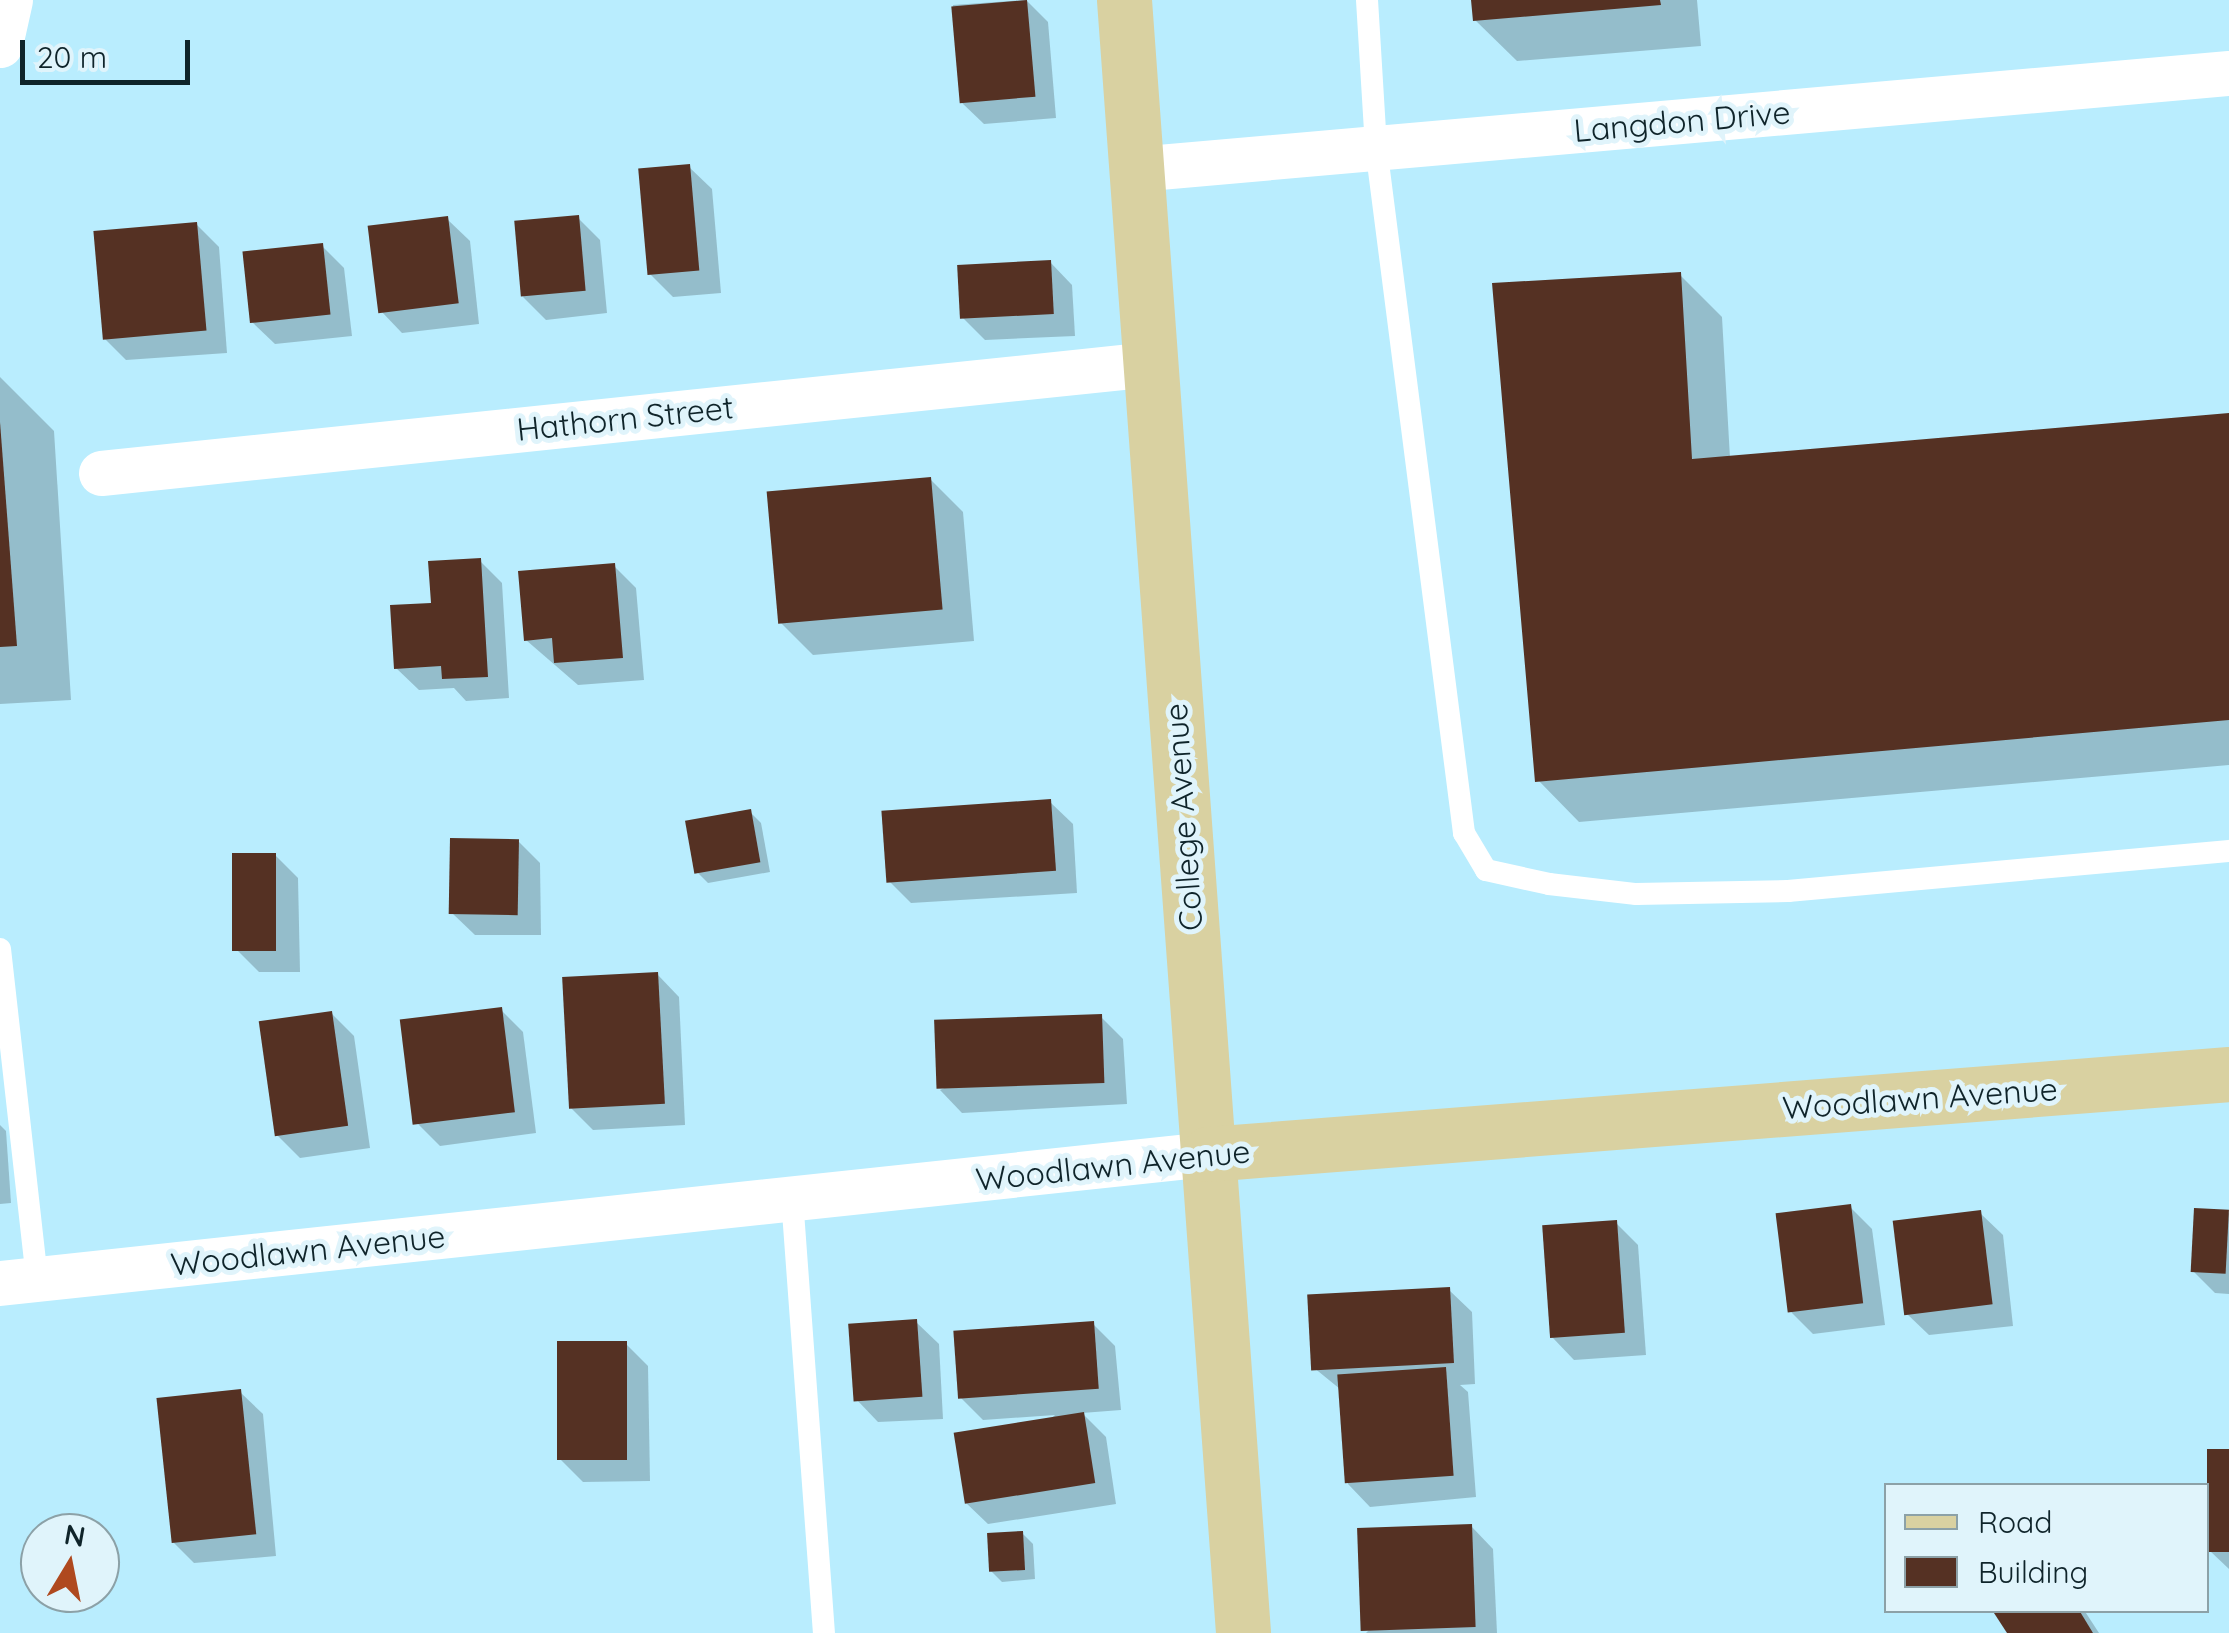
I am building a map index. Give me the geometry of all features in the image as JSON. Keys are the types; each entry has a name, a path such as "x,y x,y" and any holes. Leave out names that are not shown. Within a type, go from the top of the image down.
{"main road":[{"name":"College Avenue","path":"1124,0 1243,1633"},
{"name":"Woodlawn Avenue","path":"1208,1154 2229,1074"}],"street":[{"path":"0,46 10,0"},
{"name":"Langdon Drive","path":"1136,169 2229,74"},
{"name":"Hathorn Street","path":"102,473 1150,364"},
{"name":"Woodlawn Avenue","path":"18,1281 1208,1154"}],"lane":[{"path":"1367,0 1376,147 1464,833 1486,870 1549,884 1636,894 1788,891 2229,851"},
{"path":"0,949 18,1281"},
{"path":"792,1198 824,1633"}],"building":[{"path":"1027,0 1035,97 960,103 951,7"},
{"path":"1471,0 1660,0 1661,5 1473,21"},
{"path":"690,164 699,271 648,275 638,169"},
{"path":"579,215 586,291 521,296 514,221"},
{"path":"448,216 459,303 378,313 368,226"},
{"path":"197,222 206,331 103,340 93,231"},
{"path":"323,243 331,315 250,323 242,251"},
{"path":"1051,260 1054,314 960,319 957,265"},
{"path":"1681,272 1692,459 2229,413 2229,720 1535,782 1492,283"},
{"path":"0,422 17,646 0,647"},
{"path":"931,477 943,609 778,624 767,491"},
{"path":"481,558 488,677 442,679 441,666 394,669 390,605 431,603 428,561"},
{"path":"615,563 623,658 554,663 552,638 524,641 518,571"},
{"path":"1051,799 1056,871 886,883 881,811"},
{"path":"751,809 760,862 694,874 685,821"},
{"path":"450,838 519,839 518,915 449,914"},
{"path":"232,853 276,853 276,951 232,951"},
{"path":"658,972 665,1104 569,1109 562,977"},
{"path":"502,1007 515,1112 413,1125 400,1020"},
{"path":"332,1011 348,1126 275,1136 259,1021"},
{"path":"1102,1014 1104,1083 937,1089 934,1020"},
{"path":"1851,1204 1863,1303 1788,1313 1776,1213"},
{"path":"2194,1208 2229,1210 2226,1274 2191,1272"},
{"path":"1981,1210 1993,1304 1904,1315 1893,1221"},
{"path":"1617,1220 1625,1333 1550,1338 1542,1225"},
{"path":"1450,1287 1454,1363 1311,1370 1307,1294"},
{"path":"917,1319 922,1397 854,1402 848,1324"},
{"path":"1094,1321 1099,1389 958,1399 953,1331"},
{"path":"557,1341 627,1341 627,1460 557,1460"},
{"path":"1446,1367 1454,1476 1345,1483 1337,1375"},
{"path":"241,1389 256,1534 172,1543 156,1398"},
{"path":"1084,1412 1095,1483 965,1504 954,1433"},
{"path":"2207,1449 2229,1449 2229,1552 2209,1552"},
{"path":"1472,1524 1476,1627 1361,1631 1357,1528"},
{"path":"1023,1531 1025,1570 989,1572 987,1533"},
{"path":"1994,1613 2081,1613 2093,1633 2007,1633"}]}
